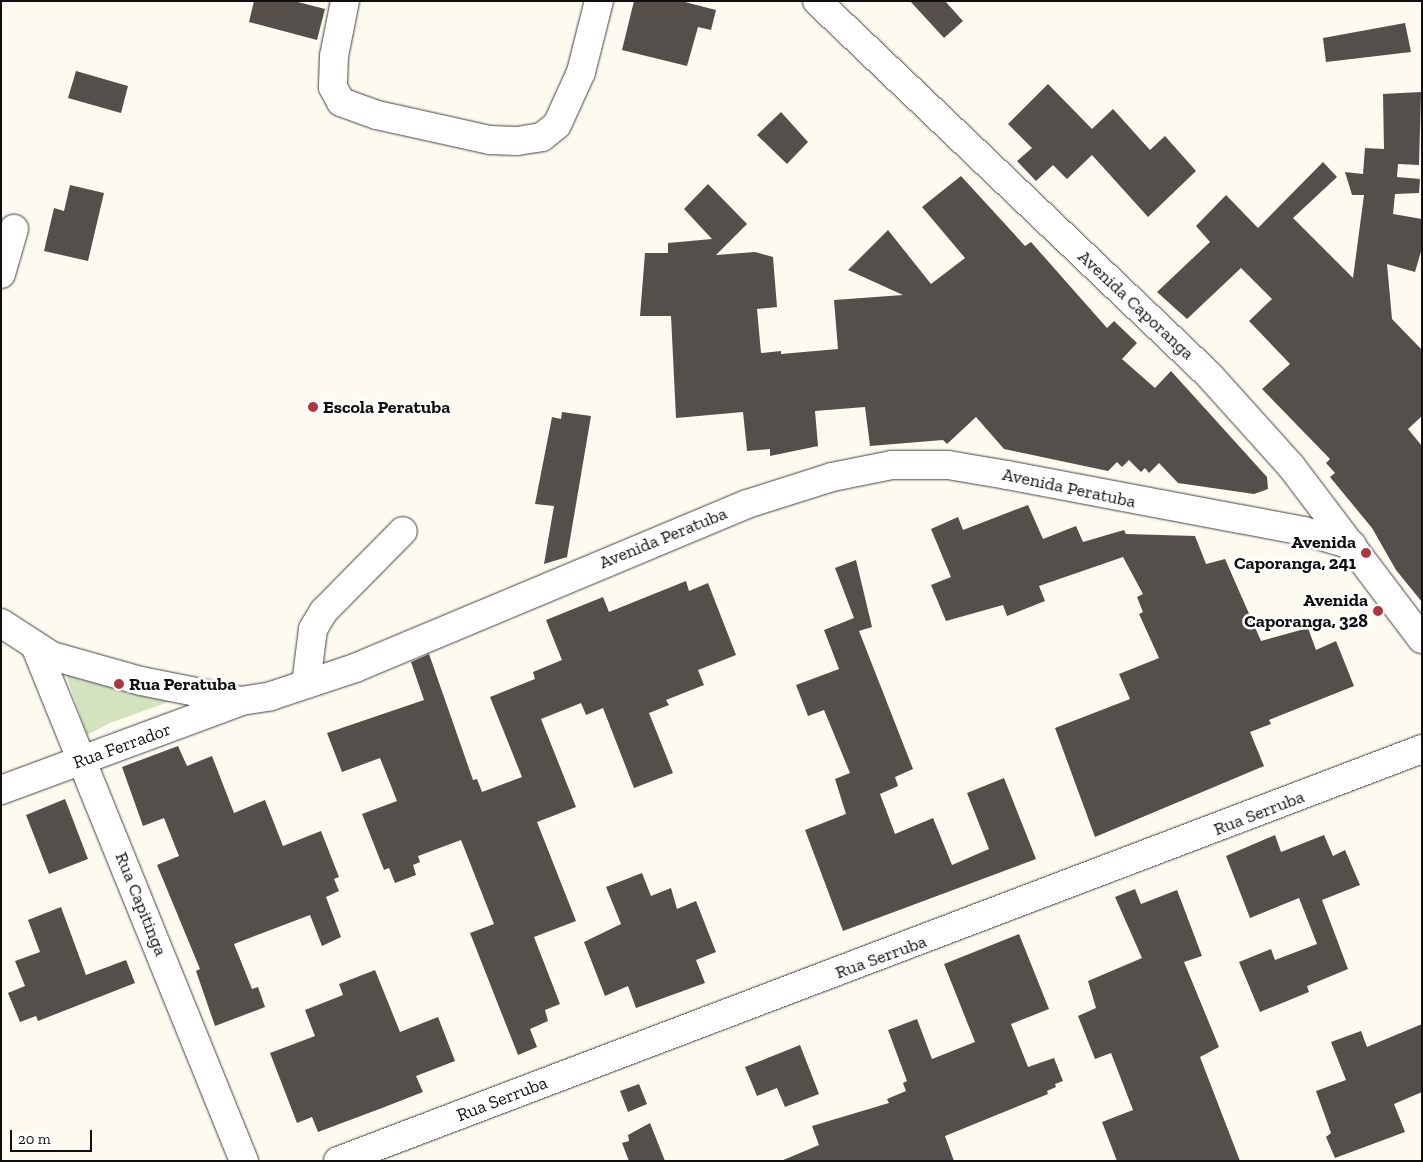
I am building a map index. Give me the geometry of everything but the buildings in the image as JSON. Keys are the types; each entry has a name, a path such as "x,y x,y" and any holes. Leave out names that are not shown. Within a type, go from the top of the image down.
{"street":[{"path":"345,1 334,56 333,87 341,102 378,115 490,140 517,141 542,137 557,125 581,72 599,1"},
{"name":"Avenida Caporanga","path":"818,1 1209,375 1291,466 1422,639"},
{"path":"1,274 14,229"},
{"name":"Avenida Peratuba","path":"1,622 36,648 141,682 241,701 306,684 354,668 747,504 832,477 892,465 948,465 1007,475 1304,532 1352,545"},
{"path":"306,684 313,629 324,611 403,531"},
{"name":"Rua Capitinga","path":"36,648 84,759 244,1161"},
{"name":"Rua Ferrador","path":"1,790 241,701"},
{"name":"Rua Serruba","path":"338,1161 1422,749"}],"green space":[{"path":"66,675 185,696 110,723 87,735"}],"place":[{"name":"Escola Peratuba","path":"313,407"},
{"name":"Avenida Caporanga, 241","path":"1366,553"},
{"name":"Avenida Caporanga, 328","path":"1378,611"},
{"name":"Rua Peratuba","path":"119,684"}]}
